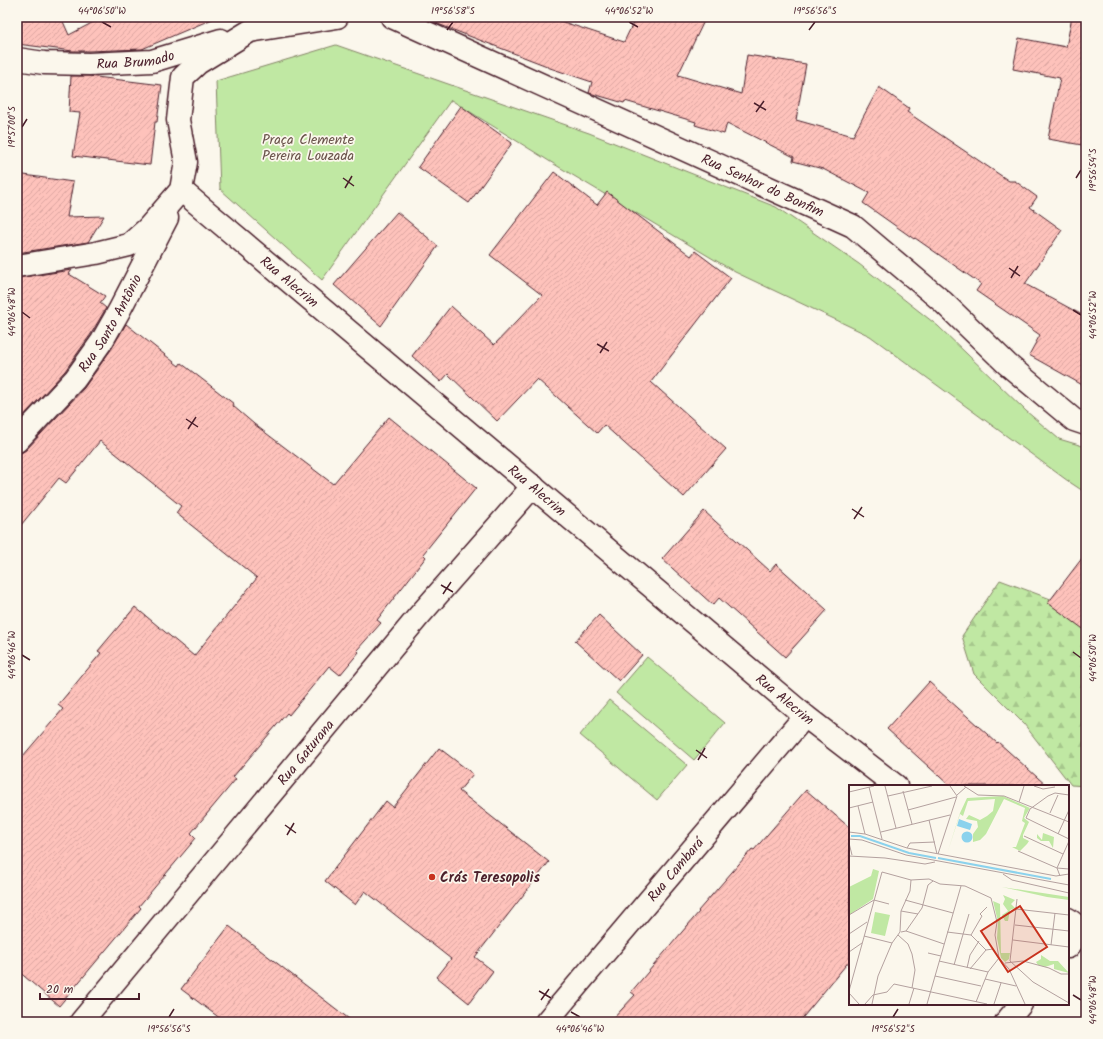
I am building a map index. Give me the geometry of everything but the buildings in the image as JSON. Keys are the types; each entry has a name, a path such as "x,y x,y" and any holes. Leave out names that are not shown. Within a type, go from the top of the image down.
{"street":[{"path":"17,266 96,253 129,245 148,228 182,190 186,162 178,120 183,77 198,63 250,31 338,17"},
{"name":"Rua Senhor do Bonfim","path":"392,17 853,226 943,302 1007,364 1074,420 1086,424"},
{"name":"Rua Brumado","path":"17,59 44,63 89,64 152,61 250,31"},
{"name":"Rua Santo Antônio","path":"17,440 75,380 102,341 182,190"},
{"name":"Rua Alecrim","path":"182,190 805,716 895,785"},
{"name":"Rua Gaturana","path":"81,1022 418,617 533,486"},
{"name":"Rua Cambará","path":"546,1022 805,716"},
{"path":"1069,945 1079,928"},
{"path":"1006,1022 1020,1005"}],"green space":[{"name":"Praça Clemente Pereira Louzada","path":"336,45 589,133 776,207 859,264 938,326 1026,411 1059,439 1086,447 1086,493 870,336 735,272 549,161 451,100 322,280 220,189 216,81"},
{"path":"1000,580 1056,601 1086,598 1086,786 1071,785 1024,724 974,674 962,636"},
{"path":"647,657 725,723 694,760 616,693"},
{"path":"609,700 687,765 657,800 580,735"}],"place":[{"name":"Crás Teresopolis","path":"432,877"}]}
